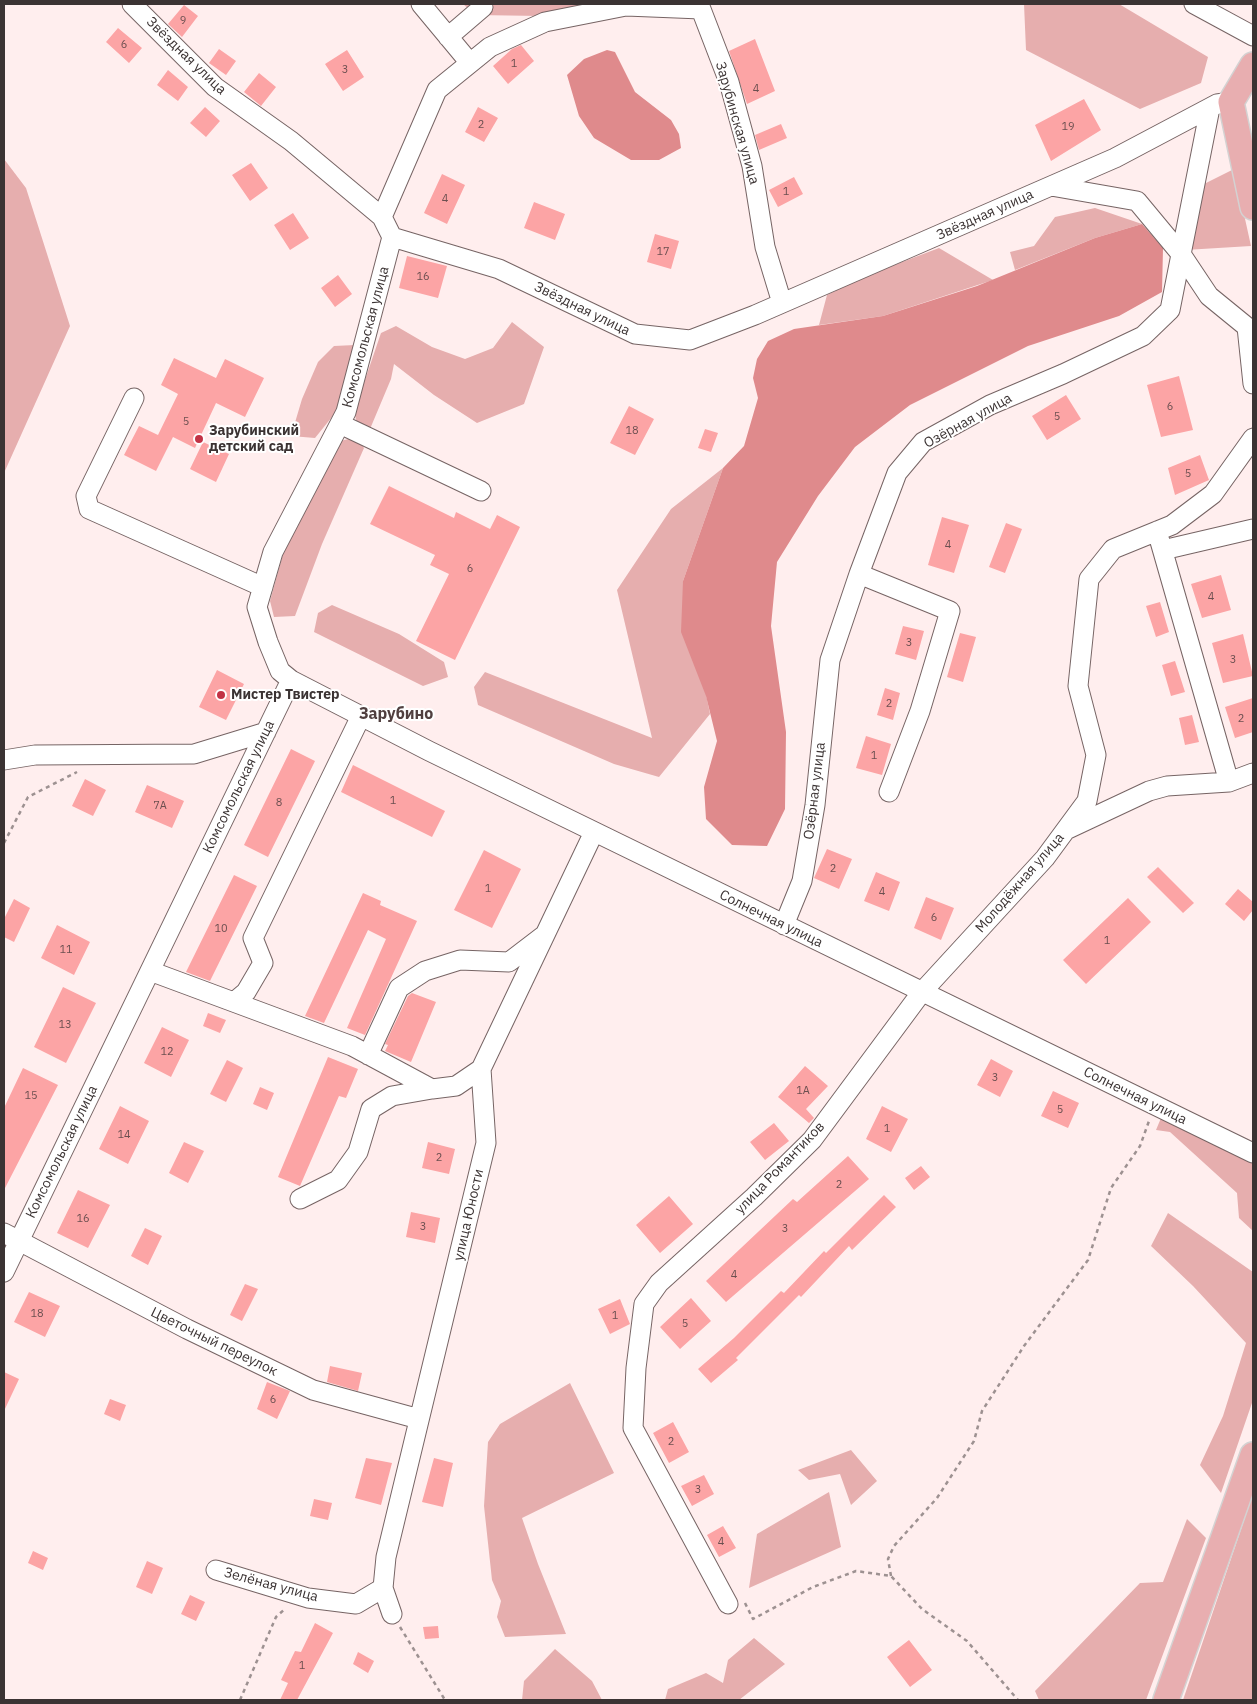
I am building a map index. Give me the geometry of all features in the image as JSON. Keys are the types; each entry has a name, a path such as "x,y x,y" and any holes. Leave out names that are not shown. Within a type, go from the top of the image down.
{"main road":[{"path":"1253,66 1220,105 1253,207"},
{"path":"1166,1700 1253,1455"}],"street":[{"name":"Звёздная улица","path":"132,4 215,87 291,141 382,217 392,237 499,269 635,334 690,340 782,303 1116,158 1220,105"},
{"path":"421,4 470,63"},
{"path":"448,36 483,7 480,4"},
{"path":"1194,4 1253,36"},
{"path":"382,217 438,90 490,47 545,22 626,6 700,6"},
{"name":"Зарубинская улица","path":"700,6 729,82 737,110 752,166 765,247 782,303"},
{"name":"Озёрная улица","path":"784,925 802,881 812,824 830,660 858,574 897,473 923,442 990,405 1143,336 1170,310 1181,254 1220,105"},
{"path":"1051,186 1137,201 1181,254 1209,296 1247,327 1253,384"},
{"name":"Комсомольская улица","path":"4,1272 11,1237 150,971 291,680 280,671 257,607 273,552 346,412 392,237"},
{"path":"134,398 86,496 89,509 263,587"},
{"path":"340,424 481,491"},
{"name":"Молодёжная улица","path":"921,993 1045,858 1087,801 1096,755 1078,686 1089,578 1113,549 1172,525 1213,494 1253,438"},
{"path":"1163,550 1253,528"},
{"path":"1157,531 1229,782"},
{"path":"858,574 950,611 920,711 889,792"},
{"name":"Солнечная улица","path":"291,680 921,993 1253,1153"},
{"path":"234,1002 246,992 263,963 253,938 361,716"},
{"path":"4,760 35,754 194,754 266,732"},
{"path":"1066,830 1149,791 1167,786 1229,782 1253,773"},
{"name":"улица Юности","path":"392,1614 383,1588 386,1557 486,1143 482,1069 594,832"},
{"path":"368,1055 399,988 425,971 460,960 510,962 546,934"},
{"path":"150,971 352,1046 432,1089"},
{"name":"улица Романтиков","path":"735,1600 632,1428 636,1368 644,1304 659,1282 754,1197 812,1140 921,993"},
{"path":"300,1199 338,1180 358,1152 371,1109 392,1096 456,1086 482,1069"},
{"name":"Цветочный переулок","path":"11,1237 187,1329 314,1390 419,1419"},
{"name":"Зелёная улица","path":"216,1570 300,1596 356,1604 383,1588"}],"path":[{"path":"4,843 28,797 85,769"},
{"path":"1018,1700 967,1641 922,1609 891,1576 888,1559 894,1546 937,1498 974,1441 982,1411 1024,1346 1088,1260 1111,1188 1140,1146 1154,1105"},
{"path":"735,1600 753,1619 813,1588 856,1571 891,1576"},
{"path":"240,1700 276,1617 300,1596"},
{"path":"392,1614 445,1700"}],"shaded area":[{"path":"463,4 596,4 541,16 476,15"},
{"path":"1024,4 1119,4 1208,57 1201,83 1140,109 1026,50"},
{"path":"607,50 615,52 635,92 671,120 679,134 681,148 659,160 631,160 594,138 579,116 567,75 584,59"},
{"path":"4,159 26,188 70,326 4,473"},
{"path":"1234,169 1251,246 1185,250 1182,195"},
{"path":"1095,208 1142,224 1095,238 1015,270 1010,252 1034,246 1055,217"},
{"path":"1142,224 1163,248 1162,292 1119,316 1028,346 910,405 855,447 818,496 777,562 771,626 786,732 785,809 767,846 732,845 706,819 704,787 717,741 706,696 681,632 683,581 723,468 744,446 758,398 753,378 757,359 768,341 794,329 883,316 977,286 1095,238"},
{"path":"939,248 993,280 883,316 819,325 827,295 868,275"},
{"path":"512,322 544,347 524,404 477,423 434,395 394,364 391,379 370,429 358,427 354,412 381,333 396,326 432,347 465,359 493,348"},
{"path":"355,345 336,412 315,438 291,436 302,399 318,362 334,346"},
{"path":"357,437 364,448 322,544 295,616 274,617 270,601 286,543 340,441"},
{"path":"723,468 683,581 710,714 659,777 614,764 478,705 474,687 485,672 652,738 617,590 671,509"},
{"path":"332,605 399,634 444,662 448,677 423,686 314,632 318,613"},
{"path":"1161,1118 1253,1161 1253,1231 1239,1218 1237,1193 1170,1132 1156,1130"},
{"path":"1168,1213 1253,1272 1253,1400 1221,1493 1200,1465 1223,1416 1246,1343 1193,1286 1151,1246"},
{"path":"570,1383 614,1473 522,1518 566,1634 505,1637 497,1617 501,1601 492,1580 484,1506 488,1442 500,1424"},
{"path":"851,1450 877,1481 851,1505 840,1474 809,1480 798,1470"},
{"path":"829,1492 841,1547 749,1588 757,1534"},
{"path":"1253,1494 1253,1700 1183,1700"},
{"path":"1187,1519 1206,1538 1146,1700 1039,1700 1035,1691 1140,1583 1163,1582"},
{"path":"754,1638 785,1664 739,1700 665,1700 668,1689 706,1673 723,1683 728,1660"},
{"path":"555,1649 592,1681 602,1700 522,1700 524,1681"}],"building":[{"path":"184,5 198,16 182,37 168,24"},
{"path":"118,28 142,48 129,63 106,42"},
{"path":"755,39 775,91 747,104 729,51"},
{"path":"521,45 534,61 508,84 493,66 512,49"},
{"path":"219,49 236,61 226,75 209,63"},
{"path":"347,50 364,77 343,91 325,64"},
{"path":"168,70 188,87 178,101 157,85"},
{"path":"259,73 276,87 261,106 244,92"},
{"path":"1084,99 1101,130 1051,161 1035,125"},
{"path":"205,107 220,121 206,137 190,123"},
{"path":"478,107 498,118 484,142 465,132"},
{"path":"781,124 787,138 759,150 755,135"},
{"path":"251,163 268,188 250,201 232,175"},
{"path":"442,174 465,185 447,224 424,213"},
{"path":"794,177 803,194 778,207 769,190"},
{"path":"534,202 565,214 555,240 524,228"},
{"path":"293,213 309,238 290,250 274,225"},
{"path":"655,234 679,241 671,269 647,262"},
{"path":"407,256 447,266 438,298 399,288"},
{"path":"338,275 352,294 335,307 321,288"},
{"path":"174,358 216,378 225,359 264,378 245,417 216,403 195,448 173,437 156,471 124,455 139,426 158,435 178,394 161,385"},
{"path":"1179,376 1193,430 1161,437 1147,385"},
{"path":"1066,395 1081,419 1047,440 1032,416"},
{"path":"629,406 654,419 635,455 610,443"},
{"path":"705,429 718,433 711,452 698,448"},
{"path":"203,442 229,454 216,482 190,469"},
{"path":"1200,455 1209,480 1175,495 1168,468"},
{"path":"389,486 454,518 456,512 490,529 497,515 520,527 455,660 416,641 449,574 430,565 435,555 370,524"},
{"path":"942,517 969,525 954,573 928,565"},
{"path":"1006,523 1022,529 1005,573 989,567"},
{"path":"1221,575 1231,610 1202,618 1191,584"},
{"path":"1160,602 1169,632 1156,637 1146,606"},
{"path":"903,626 924,631 916,660 895,654"},
{"path":"960,633 976,637 963,682 947,677"},
{"path":"1243,634 1253,676 1223,683 1212,643"},
{"path":"1175,661 1185,692 1171,696 1162,665"},
{"name":"Мистер Твистер","path":"217,670 244,684 226,720 199,707"},
{"path":"885,688 900,693 893,720 877,715"},
{"path":"1253,698 1253,732 1235,738 1225,707"},
{"path":"1192,715 1199,742 1185,745 1179,718"},
{"path":"866,736 891,744 882,775 856,768"},
{"path":"291,749 315,761 268,857 244,845"},
{"path":"353,765 445,811 432,837 341,792"},
{"path":"85,779 106,790 93,816 72,806"},
{"path":"147,785 184,801 172,828 135,812"},
{"path":"827,849 852,859 839,889 814,878"},
{"path":"484,850 521,869 492,928 454,910"},
{"path":"1158,867 1194,903 1183,913 1147,877"},
{"path":"876,872 900,882 889,911 864,901"},
{"path":"234,875 257,886 210,981 186,972"},
{"path":"1238,889 1253,902 1253,910 1244,921 1225,904"},
{"path":"363,893 381,901 380,905 417,921 365,1035 347,1028 386,939 368,930 324,1023 305,1016"},
{"path":"926,897 954,908 941,940 914,928"},
{"path":"1128,898 1151,922 1086,984 1063,960"},
{"path":"14,899 30,908 14,942 4,937 4,919"},
{"path":"57,925 90,942 74,975 41,958"},
{"path":"63,987 96,1003 66,1063 34,1047"},
{"path":"412,993 436,1002 411,1062 385,1051 388,1045 385,1044 408,996"},
{"path":"208,1013 226,1020 220,1033 203,1026"},
{"path":"162,1027 189,1040 171,1077 144,1063"},
{"path":"328,1057 358,1069 346,1098 339,1096 300,1186 278,1177"},
{"path":"991,1059 1013,1071 1000,1097 977,1085"},
{"path":"227,1060 243,1068 226,1102 210,1094"},
{"path":"805,1066 828,1086 806,1109 814,1118 809,1123 778,1097"},
{"path":"23,1068 58,1085 4,1190 4,1108"},
{"path":"260,1087 274,1093 267,1110 253,1104"},
{"path":"1053,1091 1079,1103 1068,1128 1041,1116"},
{"path":"120,1106 149,1121 128,1164 99,1149"},
{"path":"882,1106 908,1119 891,1152 866,1139"},
{"path":"774,1123 789,1141 765,1160 750,1142"},
{"path":"184,1142 204,1151 188,1183 169,1173"},
{"path":"428,1142 455,1149 449,1174 422,1168"},
{"path":"848,1156 869,1179 726,1302 706,1281 793,1199 797,1202"},
{"path":"921,1166 930,1177 914,1190 905,1178"},
{"path":"78,1190 110,1205 88,1248 57,1233"},
{"path":"884,1195 896,1207 852,1250 849,1246 801,1297 799,1295 736,1358 738,1360 711,1383 698,1369 734,1338 781,1291 784,1293 824,1251 826,1253"},
{"path":"669,1196 693,1224 660,1253 636,1225"},
{"path":"411,1212 440,1218 435,1243 406,1237"},
{"path":"145,1228 162,1236 148,1265 131,1256"},
{"path":"245,1284 258,1289 242,1321 230,1315"},
{"path":"29,1292 60,1306 45,1337 14,1322"},
{"path":"691,1298 711,1321 680,1349 660,1327"},
{"path":"620,1299 630,1324 610,1334 598,1309"},
{"path":"330,1366 362,1373 358,1391 327,1382"},
{"path":"4,1372 19,1379 4,1411"},
{"path":"267,1382 290,1391 277,1419 257,1409"},
{"path":"110,1399 126,1405 120,1421 104,1414"},
{"path":"673,1422 689,1452 669,1463 653,1433"},
{"path":"366,1458 392,1463 381,1505 355,1498"},
{"path":"434,1458 453,1463 443,1507 422,1502"},
{"path":"704,1475 714,1494 692,1506 681,1486"},
{"path":"314,1499 332,1503 328,1520 310,1516"},
{"path":"723,1526 736,1548 719,1557 707,1535"},
{"path":"33,1551 48,1558 43,1570 28,1563"},
{"path":"147,1561 163,1568 152,1594 136,1587"},
{"path":"190,1595 205,1602 196,1621 181,1614"},
{"path":"315,1623 333,1633 297,1700 280,1700 288,1683 281,1680 295,1651 301,1652"},
{"path":"438,1626 439,1638 425,1639 423,1627"},
{"path":"909,1640 932,1670 910,1687 887,1657"},
{"path":"358,1652 374,1661 368,1673 353,1664"}],"place":[{"name":"Зарубинский детский сад","path":"199,439"},
{"name":"Мистер Твистер","path":"221,695"}],"district":[{"name":"Зарубино","path":"396,714"}]}
